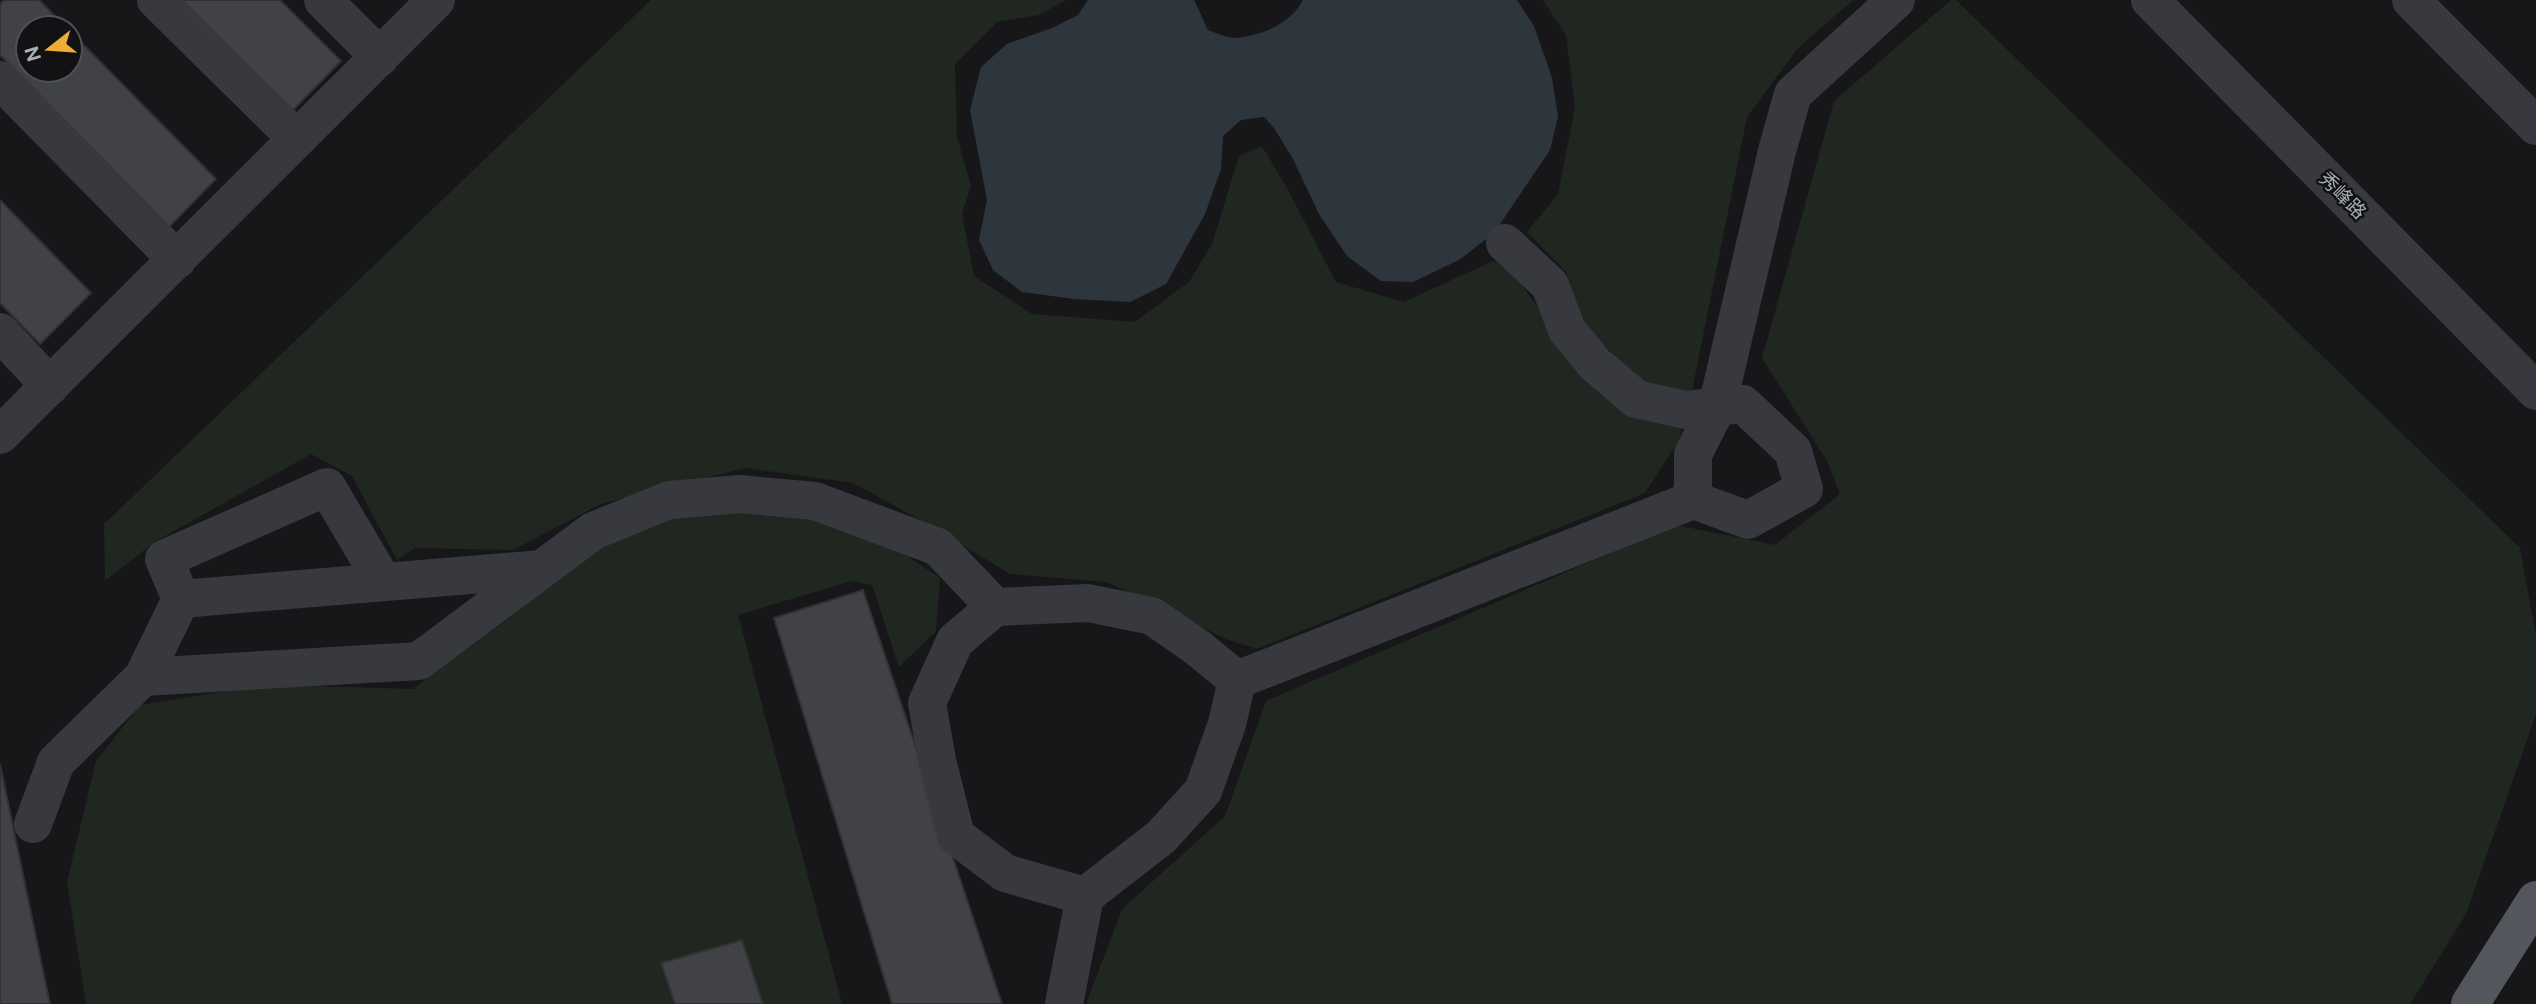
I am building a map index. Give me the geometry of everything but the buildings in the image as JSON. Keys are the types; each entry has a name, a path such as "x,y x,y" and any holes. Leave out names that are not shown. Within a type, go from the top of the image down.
{"main road":[{"path":"2470,1004 2536,900"}],"street":[{"path":"156,0 298,139"},
{"path":"323,0 380,57"},
{"path":"0,435 436,0"},
{"path":"1693,500 1693,454 1717,407 1793,94 1896,0"},
{"name":"秀峰路","path":"2150,0 2536,391"},
{"path":"2411,0 2536,126"},
{"path":"0,80 177,260"},
{"path":"1237,680 1693,500 1748,520 1804,489 1793,451 1743,404 1686,410 1636,399 1595,364 1567,330 1550,285 1505,243"},
{"path":"0,332 50,386"},
{"path":"33,824 56,762 143,677 181,599 164,559 327,487 383,582"},
{"path":"143,677 419,661 593,531 669,500 740,494 815,501 938,547 995,607"},
{"path":"181,599 542,569"},
{"path":"1085,896 1004,873 956,836 937,760 928,703 956,641 995,607 1088,603 1152,616 1198,648 1237,680"},
{"path":"1064,1004 1085,896 1161,837 1203,791 1227,724 1237,680"}],"shaded area":[{"path":"651,0 1066,0 1039,15 997,22 955,64 957,137 971,186 962,214 974,276 1032,314 1135,322 1189,282 1212,244 1239,156 1262,146 1336,282 1404,302 1493,261 1511,268 1564,347 1620,411 1681,427 1680,438 1645,493 1257,649 1226,639 1107,582 1010,574 853,483 746,468 601,504 513,550 415,548 397,560 352,476 311,454 153,543 105,581 104,524"},
{"path":"1088,0 1194,0 1208,30 1236,38 1275,27 1291,15 1303,0 1517,0 1534,26 1552,78 1558,117 1550,150 1494,233 1459,260 1413,282 1381,281 1347,256 1319,214 1293,159 1274,128 1264,117 1241,120 1223,136 1221,169 1205,214 1166,284 1130,302 1074,299 1022,292 993,270 979,240 987,200 970,110 981,67 1007,44 1052,28 1078,15"},
{"path":"1543,0 1853,0 1798,48 1747,117 1691,396 1644,392 1613,354 1573,313 1567,273 1527,232 1558,194 1575,107 1566,35"},
{"path":"1951,0 1956,0 2520,548 2536,636 2536,714 2466,914 2410,1004 1086,1004 1122,909 1225,816 1266,701 1676,525 1775,545 1840,494 1827,461 1762,358 1834,101"},
{"path":"674,509 795,510 892,546 940,578 936,631 899,667 872,585 852,581 738,615 842,1004 86,1004 67,882 96,761 140,705 265,685 413,689 598,548"}]}
